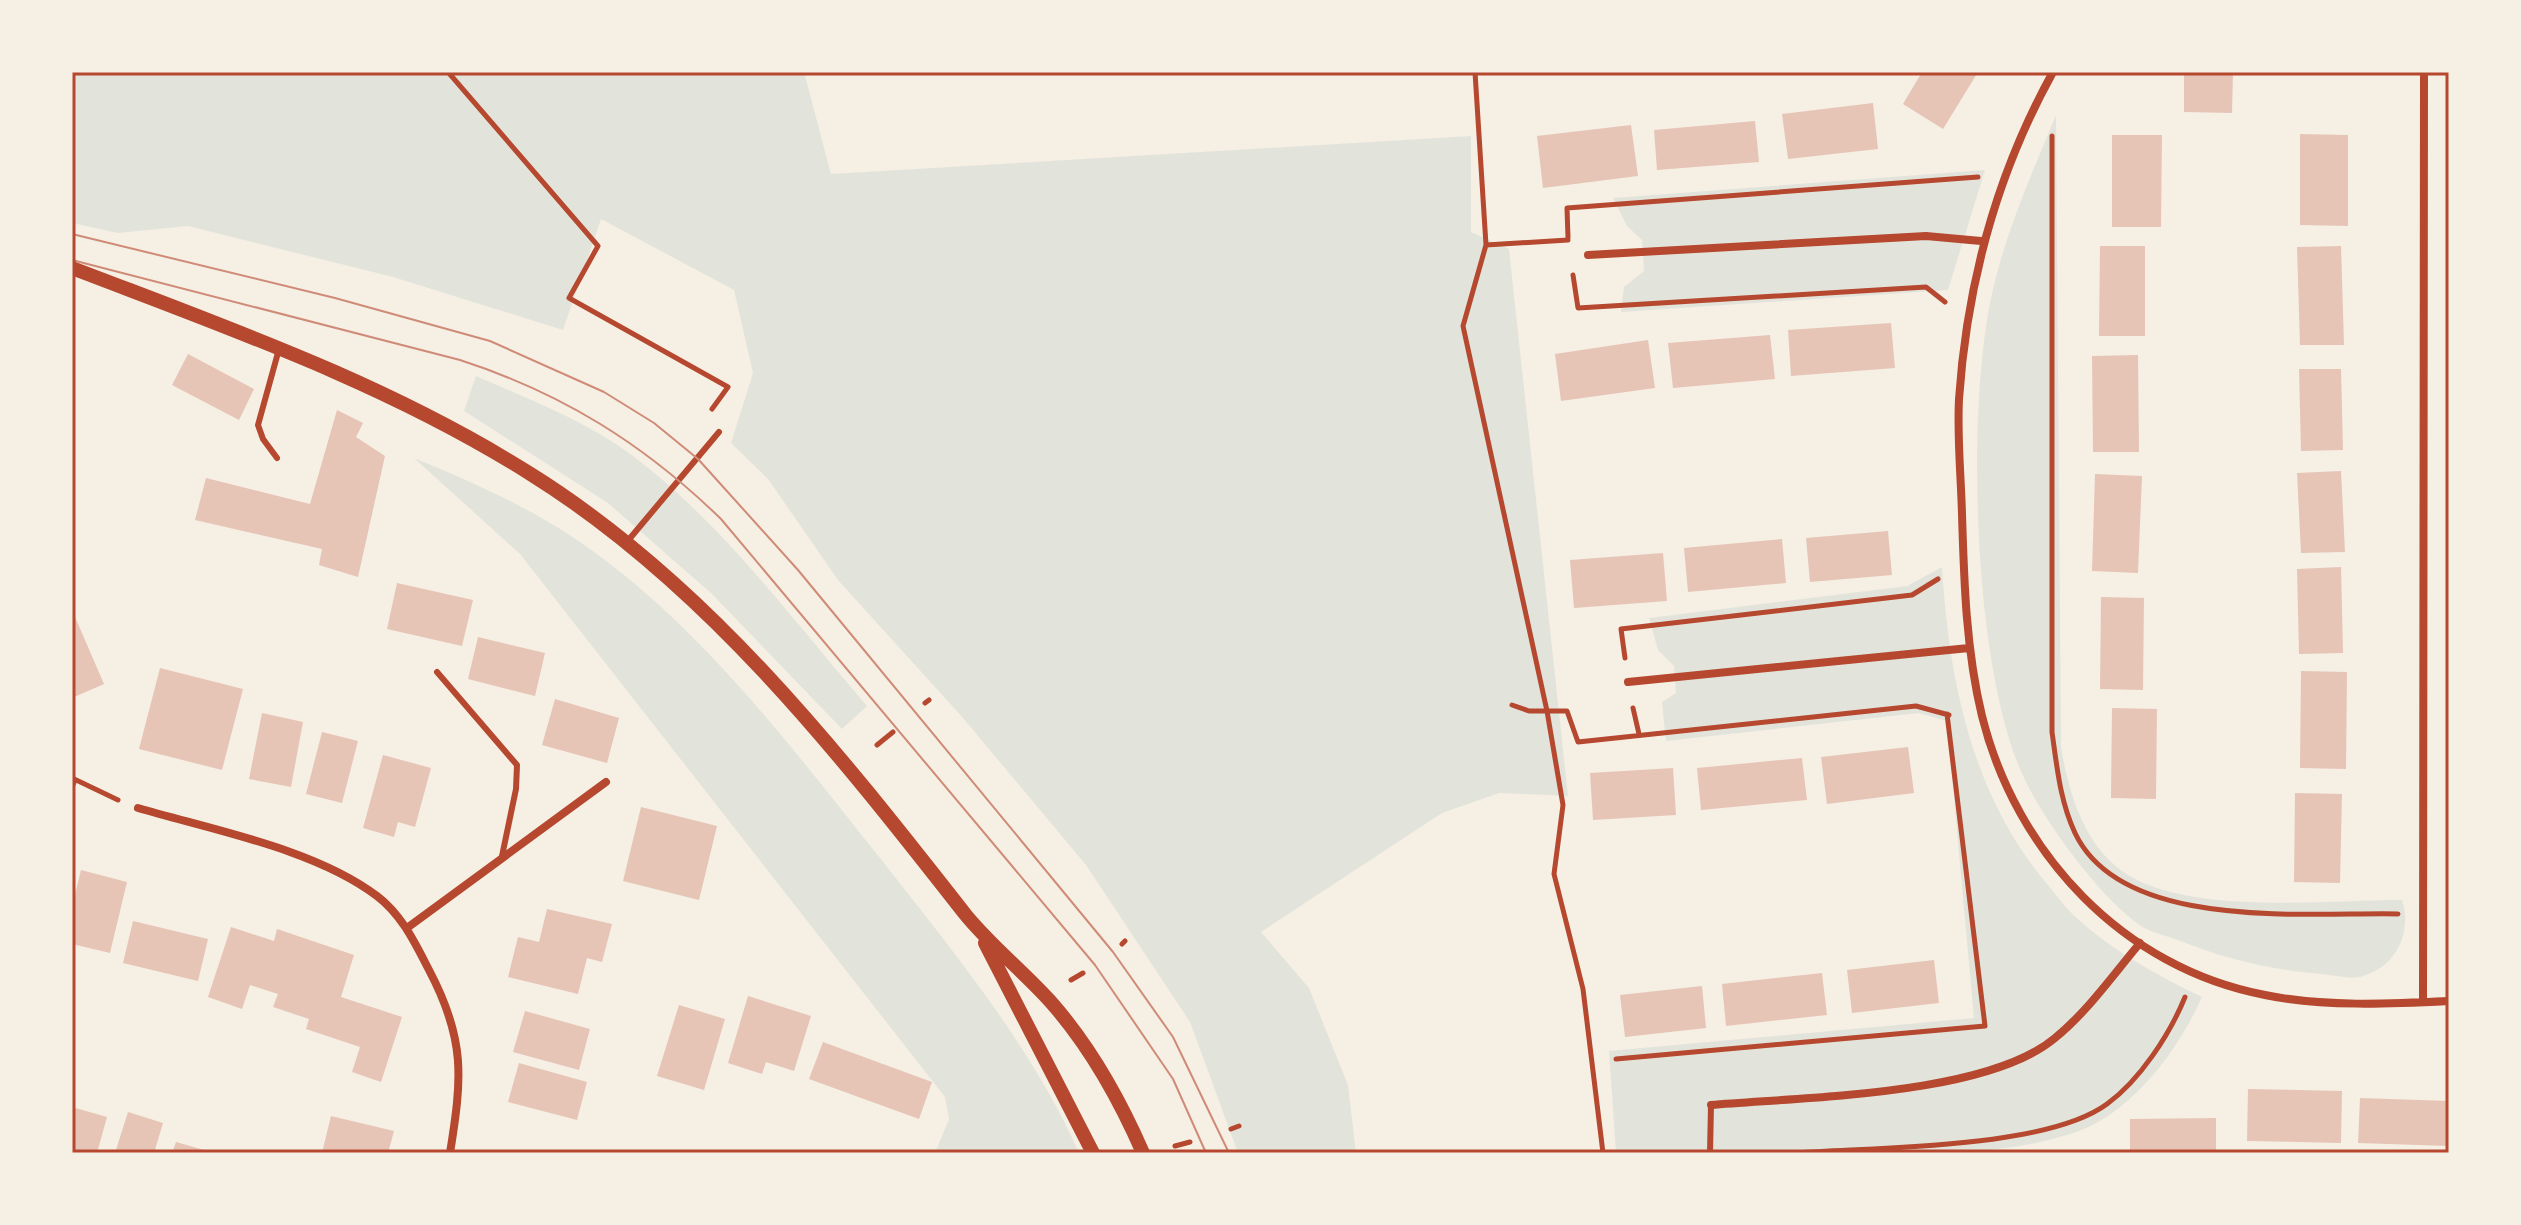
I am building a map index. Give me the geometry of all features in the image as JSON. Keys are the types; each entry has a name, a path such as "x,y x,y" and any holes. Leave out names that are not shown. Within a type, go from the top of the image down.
{"street":[{"path":"2423,1002 2424,72"},
{"path":"2052,73 1999,189 1981,241 1959,401 1969,648 2001,775 2028,831 2067,884 2140,943 2195,973 2265,995 2449,1001"},
{"path":"1588,255 1926,236 1981,241"},
{"path":"72,268 280,346 350,377 527,471 626,543 750,657 892,819 977,928 1049,1000 1083,1041 1124,1109 1143,1153"},
{"path":"1628,682 1969,648"},
{"path":"407,928 606,782"},
{"path":"138,808 337,871 379,897 407,928 444,999 459,1047 460,1091 451,1152 463,1153"},
{"path":"977,928 1093,1153"},
{"path":"1711,1105 1926,1085 2012,1064 2054,1039 2140,943"}],"lane":[{"path":"277,458 263,439 258,425 280,346"},
{"path":"626,543 719,432"},
{"path":"437,672 517,765 502,856"},
{"path":"1710,1153 1711,1105"}],"path":[{"path":"448,72 598,246 569,298 728,387 711,411"},
{"path":"1475,72 1486,245 1463,326 1547,711 1563,805 1554,874 1583,989 1603,1153"},
{"path":"2052,73 2052,732 2060,793 2076,836 2103,867 2136,891 2174,903 2215,911 2423,914"},
{"path":"1486,245 1568,240 1588,255"},
{"path":"1639,734 1621,629 1912,595 1963,558"},
{"path":"1512,705 1567,711 1578,742 1916,706 1947,714 1989,737"},
{"path":"1616,1059 1985,1026 1947,714"},
{"path":"877,745 893,732"},
{"path":"72,787 73,779 138,808"},
{"path":"1071,980 1083,973"},
{"path":"1797,1153 2008,1137 2056,1130 2107,1105 2141,1070 2181,1006 2195,973"},
{"path":"1231,1129 1239,1126"},
{"path":"1175,1146 1190,1142"}],"shaded area":[{"path":"72,72 804,72 831,174 1471,136 1471,232 1509,249 1568,796 1499,793 1442,813 1261,932 1309,988 1348,1085 1356,1153 1238,1153 1190,1022 1086,865 963,718 838,580 768,479 731,443 753,373 734,290 601,219 563,330 393,277 188,226 118,233 72,223"},
{"path":"2056,115 2061,748 2068,782 2080,816 2097,846 2122,871 2149,885 2181,895 2218,900 2296,903 2402,900 2405,924 2399,946 2385,964 2363,976 2283,970 2246,962 2141,926 2092,880 2060,838 2025,780 2007,732 1984,607 1977,464 1979,396 1985,335 2006,241"},
{"path":"1985,170 1948,290 1621,312 1624,287 1644,271 1642,240 1627,226 1613,198"},
{"path":"476,376 585,426 619,446 654,473 719,534 867,706 842,729 711,593 608,503 464,411"},
{"path":"414,458 494,493 571,536 659,605 699,644 774,727 962,963 1038,1074 1079,1153 935,1153 949,1119 945,1097 520,554"},
{"path":"1942,567 1945,610 1959,694 1969,735 2000,813 2021,850 2075,916 2123,953 2202,997 2192,1017 2167,1058 2134,1095 2097,1123 2048,1140 1992,1150 1934,1153 1616,1153 1609,1051 1974,1018 1947,721 1919,713 1666,741 1662,702 1676,693 1674,666 1658,650 1649,618 1907,586"}],"building":[{"path":"1922,72 1978,72 1943,129 1903,104"},
{"path":"2184,72 2233,72 2232,113 2184,112"},
{"path":"1873,103 1878,149 1788,159 1782,114"},
{"path":"1755,121 1759,162 1657,170 1654,130"},
{"path":"1631,125 1638,176 1543,188 1537,136"},
{"path":"2300,134 2348,135 2348,226 2300,225"},
{"path":"2112,135 2162,135 2161,227 2112,227"},
{"path":"2100,246 2145,246 2145,336 2099,336"},
{"path":"2341,246 2344,345 2300,345 2297,247"},
{"path":"1891,323 1895,368 1791,376 1788,330"},
{"path":"1770,335 1775,379 1673,388 1668,343"},
{"path":"1648,340 1655,388 1561,401 1555,354"},
{"path":"188,354 254,389 239,420 172,385"},
{"path":"2138,355 2139,452 2093,452 2092,356"},
{"path":"2299,369 2341,369 2343,450 2301,451"},
{"path":"337,410 363,423 356,437 385,456 358,577 319,565 322,549 195,520 206,478 310,504"},
{"path":"2341,471 2345,552 2301,553 2297,473"},
{"path":"2095,474 2142,476 2138,573 2092,571"},
{"path":"1888,531 1892,575 1810,582 1806,538"},
{"path":"1782,539 1786,583 1688,592 1684,548"},
{"path":"1663,553 1667,601 1574,608 1570,560"},
{"path":"2341,567 2343,653 2299,654 2297,569"},
{"path":"397,583 473,600 462,646 387,629"},
{"path":"2101,597 2144,598 2143,690 2100,689"},
{"path":"72,610 104,684 72,698"},
{"path":"478,637 545,653 535,696 468,679"},
{"path":"160,668 243,689 222,770 139,749"},
{"path":"2301,671 2347,672 2346,769 2300,768"},
{"path":"555,699 619,718 607,763 542,745"},
{"path":"2112,708 2157,709 2156,799 2111,798"},
{"path":"262,713 303,722 291,787 249,779"},
{"path":"322,732 358,741 342,803 306,794"},
{"path":"1908,747 1914,793 1827,804 1821,757"},
{"path":"383,755 431,768 415,827 398,822 394,837 363,828"},
{"path":"1802,758 1807,800 1701,810 1697,768"},
{"path":"1673,768 1676,815 1593,820 1590,773"},
{"path":"2295,793 2342,794 2340,883 2294,882"},
{"path":"641,807 717,826 699,900 623,881"},
{"path":"81,870 127,882 110,953 72,944 72,907"},
{"path":"547,909 612,924 602,962 587,958 578,994 508,977 518,937 539,942"},
{"path":"133,921 208,939 198,981 123,963"},
{"path":"231,927 274,941 277,929 354,955 341,997 402,1017 381,1082 352,1072 360,1047 306,1029 309,1019 273,1007 278,994 250,985 242,1009 208,997"},
{"path":"1934,960 1939,1003 1852,1013 1847,970"},
{"path":"1822,973 1827,1015 1726,1026 1722,984"},
{"path":"1702,986 1706,1028 1625,1037 1620,995"},
{"path":"748,996 811,1016 794,1071 766,1062 762,1074 728,1063"},
{"path":"679,1005 725,1019 704,1090 657,1076"},
{"path":"525,1011 590,1029 579,1070 513,1052"},
{"path":"823,1042 932,1082 919,1119 809,1079"},
{"path":"519,1063 587,1082 577,1120 508,1102"},
{"path":"2248,1089 2342,1091 2341,1143 2247,1141"},
{"path":"2360,1098 2449,1101 2449,1146 2358,1143"},
{"path":"72,1107 107,1117 97,1153 72,1153"},
{"path":"128,1112 163,1123 154,1153 115,1153"},
{"path":"331,1116 394,1131 388,1153 322,1153"},
{"path":"2216,1118 2216,1153 2130,1153 2130,1119"},
{"path":"176,1142 211,1152 211,1153 172,1153"}],"tram line":[{"path":"72,234 335,298 490,341 604,392 654,423 698,459 798,570 1113,952 1173,1037 1229,1153"},
{"path":"72,260 460,360 533,388 567,405 662,467 721,519 1095,965 1173,1079 1206,1153"}]}
